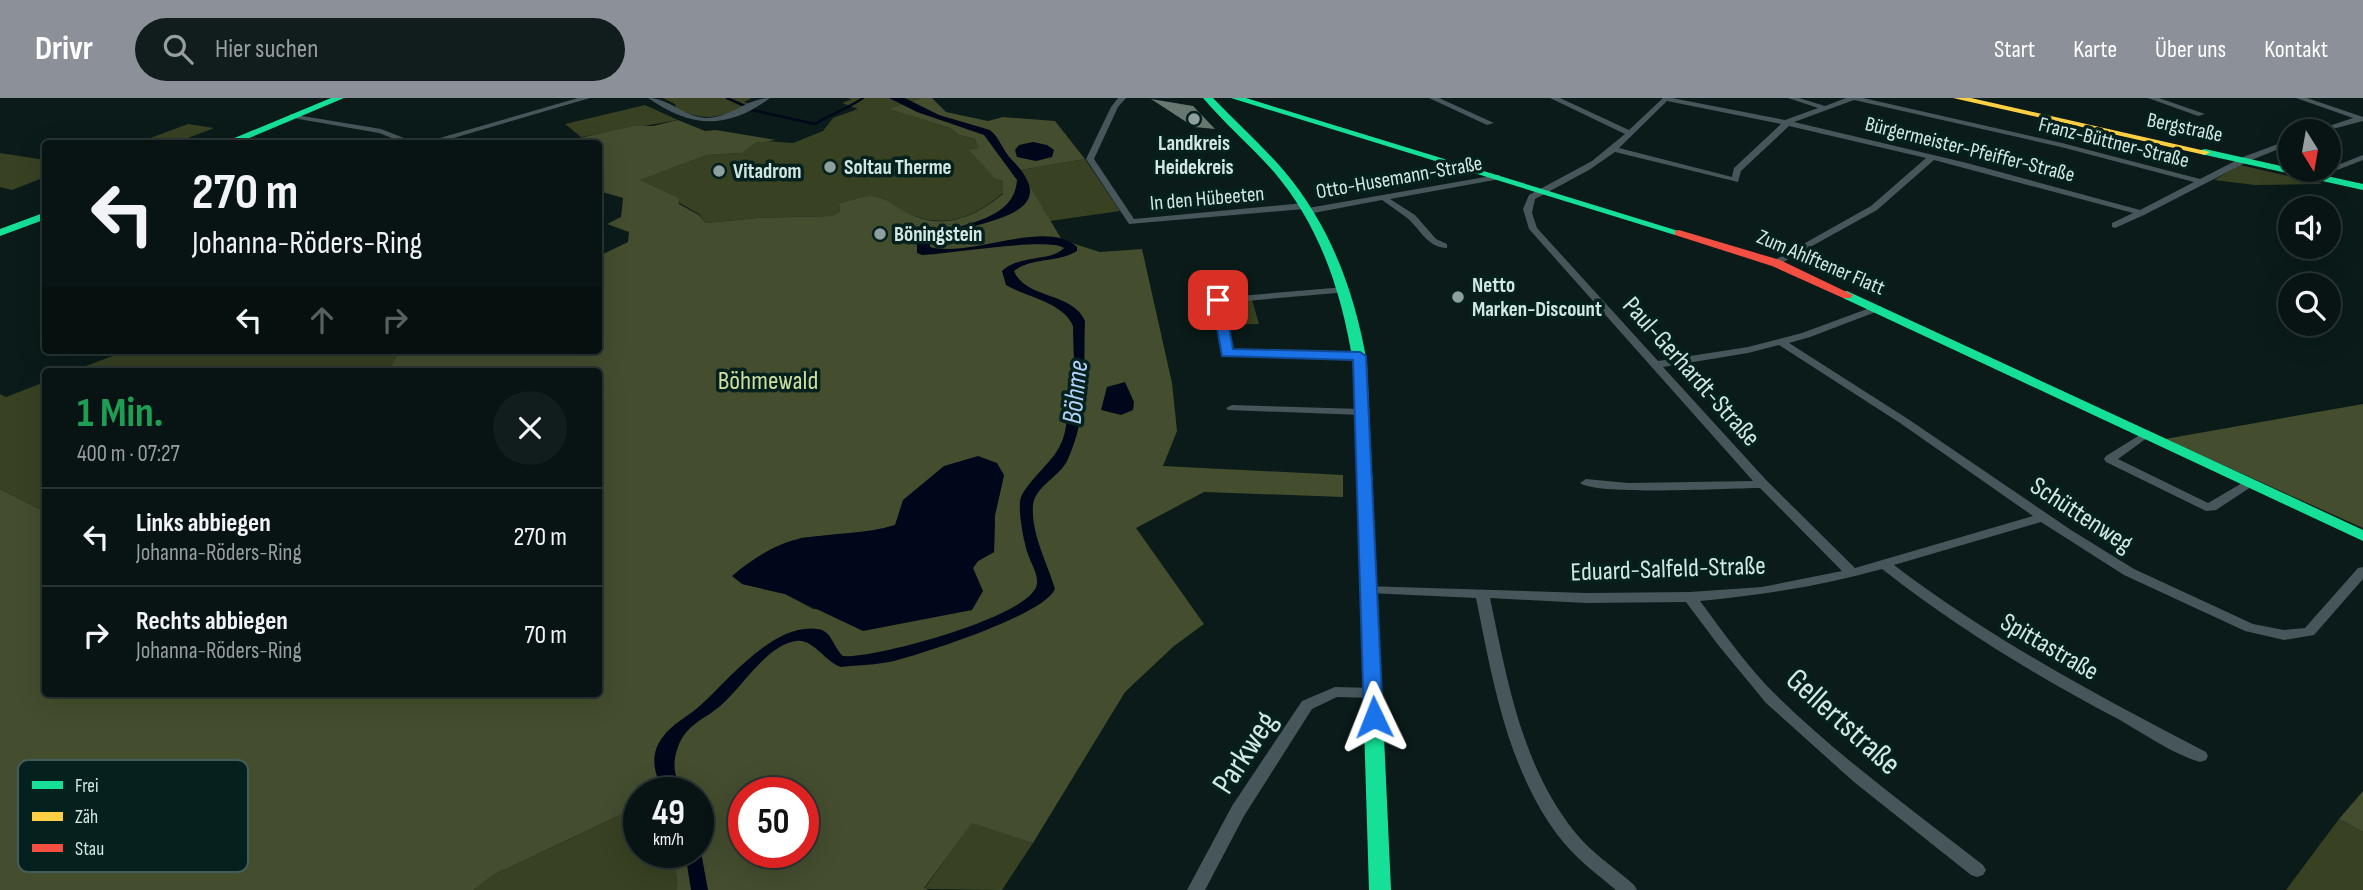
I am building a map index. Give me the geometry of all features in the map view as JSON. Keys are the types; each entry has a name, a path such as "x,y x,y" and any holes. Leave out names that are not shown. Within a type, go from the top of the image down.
{"main road":[{"path":"233,140 339,98"},
{"path":"1212,98 1279,173 1306,208 1345,290 1360,356 1380,890"},
{"name":"Zum Ahlftener Flatt","path":"1236,98 1776,263 1878,308 2248,485 2363,536"},
{"name":"Bergstraße","path":"1958,98 2240,160 2278,166"},
{"name":"Bergstraße","path":"2342,179 2363,187"},
{"path":"0,233 42,218"}],"street":[{"path":"437,140 586,98"},
{"path":"652,98 691,118 706,120 730,116 766,98"},
{"name":"In den Hübeeten","path":"1122,98 1090,159 1132,222 1306,208"},
{"path":"1433,98 1490,123"},
{"path":"1555,98 1630,133"},
{"path":"1792,98 1824,108"},
{"path":"1725,188 1735,180 1737,170 1788,122 1853,98"},
{"name":"Franz-Büttner-Straße","path":"1853,98 2062,145 2203,182"},
{"path":"2152,98 2201,114"},
{"path":"2300,98 2362,119"},
{"path":"1541,191 1583,170 1613,149 1666,99"},
{"name":"Bürgermeister-Pfeiffer-Straße","path":"1666,99 1788,122 2141,213"},
{"path":"293,116 381,131 405,140"},
{"path":"2342,124 2362,119"},
{"path":"2115,225 2203,182 2240,160 2278,146"},
{"path":"1613,149 1735,180"},
{"path":"1776,263 1874,208 1932,157"},
{"path":"2342,166 2363,157"},
{"name":"Otto-Husemann-Straße","path":"1306,208 1385,199 1497,177"},
{"name":"Paul-Gerhardt-Straße","path":"1541,191 1526,206 1527,217 1533,229 1763,484 1852,573"},
{"path":"1385,199 1419,222 1433,240 1444,246"},
{"path":"1345,290 1218,300 1227,353 1360,356"},
{"path":"1656,365 1722,355 1781,342 1878,308"},
{"name":"Schüttenweg","path":"1781,342 1904,421 2089,548 2147,582 2239,624 2273,634 2293,635 2309,632 2363,571"},
{"path":"1232,408 1362,412"},
{"path":"2143,436 2110,459 2206,507 2212,507 2248,485"},
{"path":"1586,483 1628,487 1763,484"},
{"name":"Eduard-Salfeld-Straße","path":"1369,589 1482,595 1690,597 1762,591 1852,573 2044,517"},
{"name":"Spittastraße","path":"1884,564 1945,610 2010,652 2200,756"},
{"path":"1482,595 1506,709 1521,753 1543,799 1569,838 1628,890"},
{"name":"Gellertstraße","path":"1690,597 1771,699 1860,778 1977,870"},
{"name":"Parkweg","path":"1196,890 1238,811 1307,705 1335,692 1373,693"}],"green space":[{"path":"663,98 752,98 744,102 750,104 739,109 705,117 676,109 675,104"},
{"name":"Soltau Therme","path":"846,98 921,98 890,109 975,139 980,148 970,150 1003,180 1003,193 972,214 949,220 937,221 912,215 872,196 839,203 840,211 832,216 757,218 706,223 699,214 639,180 707,155 743,153 755,143 793,143 823,131 833,118 858,109 842,103 852,99"},
{"name":"Böhmewald","path":"921,98 932,98 946,112 988,121 1003,117 1055,121 1085,159 1020,170 1062,240 1100,252 1142,249 1172,383 1177,431 1163,466 1343,475 1343,497 1204,492 1136,528 1204,624 1174,646 1125,692 1033,843 972,823 924,888 928,890 677,890 676,868 714,868 714,777 623,777 623,814 493,875 474,890 0,890 0,489 42,510 42,697 602,697 602,368 387,368 391,366 398,354 602,354 602,255 628,242 629,232 607,224 621,217 623,198 602,192 602,140 571,140 634,126 653,126 678,120 705,131 716,130 776,140 755,143 743,153 707,155 640,180 678,198 679,204 699,215 706,223 757,218 832,216 840,211 839,203 871,196 886,200 923,219 947,221 982,209 1003,194 1003,180 996,179 969,150 979,148 975,139 959,135 950,128 889,109","holes":["1004,475 995,515 994,552 978,561 973,568 972,610 930,616 813,609 785,594 742,584 800,538 875,531 896,525"]},
{"path":"645,105 678,120 581,137 565,124"},
{"path":"188,124 214,128 183,140 145,140"},
{"path":"0,153 42,160 42,178 12,190 0,187"},
{"path":"1085,159 1120,211 1050,221 1020,170"},
{"path":"2240,165 2278,174 2278,182 2323,184 2255,185 2214,180"},
{"path":"1252,300 1259,324 1226,325 1222,305 1226,302"},
{"path":"118,354 398,354 391,366 387,368 81,368"},
{"path":"42,383 42,510 0,489 0,394 6,397"},
{"path":"2363,404 2363,528 2165,439"},
{"path":"2363,791 2363,832 2339,819"},
{"path":"623,814 623,868 676,868 677,890 474,890 493,875"},
{"path":"2339,819 2363,832 2363,890 2286,890"},
{"path":"972,822 1033,843 1002,890 924,889"}],"water":[{"name":"Böhme","path":"889,98 905,98 939,115 990,130 1027,181 1029,196 1021,208 1005,216 944,235 930,243 930,247 965,248 1047,236 1064,239 1077,247 1077,251 1070,255 1029,264 1014,271 1028,287 1070,305 1085,321 1084,391 1075,442 1065,465 1038,492 1033,505 1034,527 1055,589 1030,610 1007,621 956,642 894,661 841,667 808,643 796,641 785,644 764,659 728,699 681,739 674,766 676,777 657,777 655,752 671,728 703,703 754,654 786,634 802,629 823,630 843,656 885,651 982,622 1029,596 1037,584 1023,534 1020,502 1028,486 1057,451 1064,436 1069,389 1074,371 1073,326 1061,311 1053,306 1006,285 1002,271 1017,262 1051,255 1064,248 1039,244 922,255 917,253 917,243 931,236 993,215 1005,206 1013,195 1017,180 984,135 917,112"},
{"path":"1033,142 1047,145 1054,150 1052,157 1036,161 1017,157 1015,150 1019,145"},
{"path":"1125,382 1134,402 1133,410 1121,415 1101,410 1107,387"},
{"path":"978,456 997,463 1004,475 995,515 994,552 978,561 973,568 983,591 972,610 863,631 785,594 742,584 732,576 765,552 793,540 895,525 903,500 944,466"},
{"path":"688,868 704,868 708,890 691,890"}],"building":[{"name":"Landkreis Heidekreis","path":"1151,99 1193,106 1215,129 1194,127"}],"waterway":[{"path":"727,98 745,106"},
{"path":"752,110 815,124 863,98"}],"traffic: fast":[{"path":"235,140 339,98"},
{"path":"1208,98 1270,162 1303,204 1327,247 1351,315 1360,363 1380,890"},
{"path":"1236,98 1679,233"},
{"path":"2205,152 2363,187"},
{"path":"0,233 42,217"},
{"path":"1847,295 2363,536"}],"traffic: slow":[{"path":"1958,98 2205,152"}],"traffic: jam":[{"path":"1679,233 1776,263 1847,295"}],"place":[{"name":"Landkreis Heidekreis","path":"1194,119"},
{"name":"Soltau Therme","path":"830,167"},
{"name":"Vitadrom","path":"719,171"},
{"name":"Böningstein","path":"880,234"},
{"name":"Netto Marken-Discount","path":"1458,297"}],"route":[{"path":"1218,300 1227,353 1360,356 1374,717"}]}
